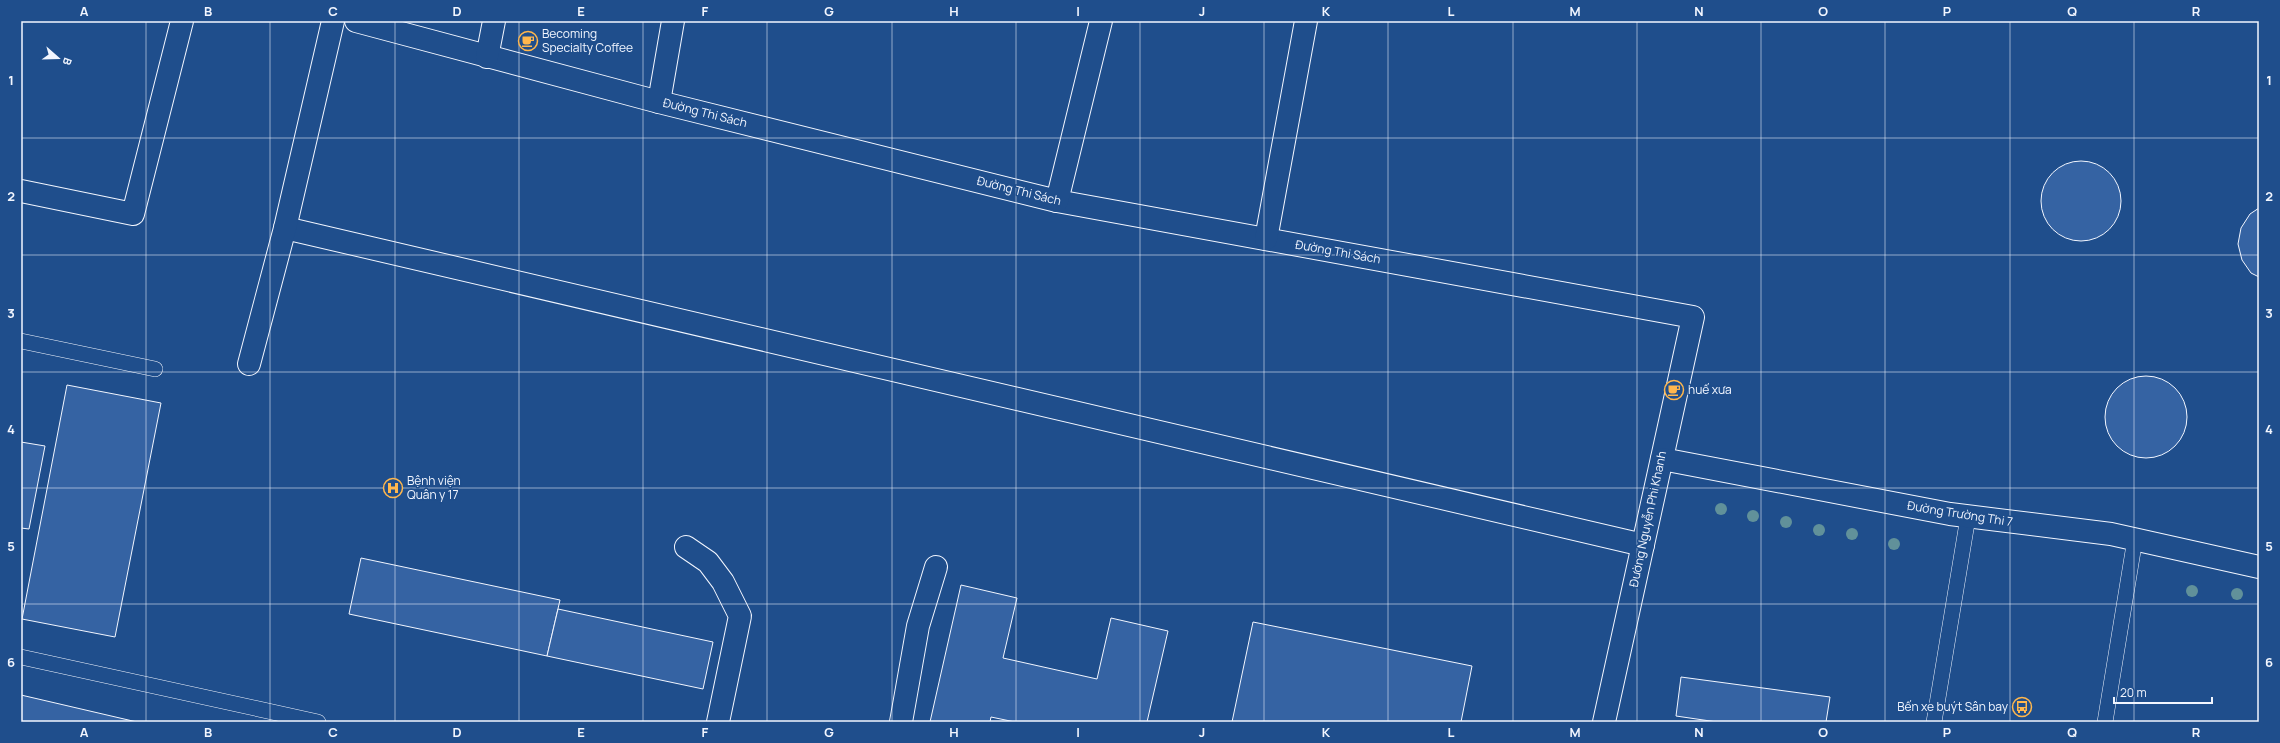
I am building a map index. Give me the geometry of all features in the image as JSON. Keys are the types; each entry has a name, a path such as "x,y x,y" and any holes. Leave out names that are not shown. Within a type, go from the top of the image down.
{"street":[{"path":"21,191 133,214 182,21"},
{"path":"249,364 285,228 333,21"},
{"name":"Đường Thi Sách","path":"356,21 486,57 659,102 1057,200 1693,317"},
{"path":"486,57 494,21"},
{"path":"659,102 673,21"},
{"path":"1057,200 1101,21"},
{"path":"1266,239 1306,21"},
{"path":"285,228 1643,545"},
{"name":"Đường Nguyễn Phi Khanh","path":"1604,722 1693,317"},
{"name":"Đường Trường Thi 7","path":"1662,459 1968,517 2112,534 2259,567"},
{"path":"686,547 708,562 723,582 740,616 718,722"},
{"path":"902,722 918,626 936,568"}],"lane":[{"path":"21,341 155,369"},
{"path":"1934,722 1968,517"},
{"path":"2105,722 2135,540"},
{"path":"21,657 318,722"}],"building":[{"path":"2081,161 2096,164 2109,173 2118,186 2121,201 2118,216 2109,229 2096,238 2081,241 2066,238 2053,229 2044,216 2041,201 2044,186 2053,173 2066,164"},
{"path":"2259,208 2259,277 2251,273 2242,260 2238,244 2241,228 2250,214"},
{"path":"2146,376 2162,379 2175,388 2184,401 2187,417 2184,433 2175,446 2162,455 2146,458 2130,455 2117,446 2108,433 2105,417 2108,401 2117,388 2130,379"},
{"path":"67,385 161,403 115,637 22,619"},
{"path":"21,442 45,446 29,529 21,528"},
{"path":"361,558 560,600 547,656 349,614"},
{"path":"961,585 1017,598 1003,658 1097,679 1111,618 1168,631 1147,722 1015,722 991,717 990,722 930,722"},
{"path":"558,609 713,642 703,689 547,656"},
{"path":"1253,622 1472,666 1461,722 1232,722"},
{"path":"1681,677 1830,697 1826,722 1717,722 1676,716"},
{"path":"21,695 137,722 21,722"}],"place":[{"name":"Becoming Specialty Coffee","path":"528,41"},
{"name":"huế xưa","path":"1674,390"},
{"name":"Bệnh viện Quân y 17","path":"393,488"},
{"name":"Bến xe buýt Sân bay","path":"2022,707"}]}
